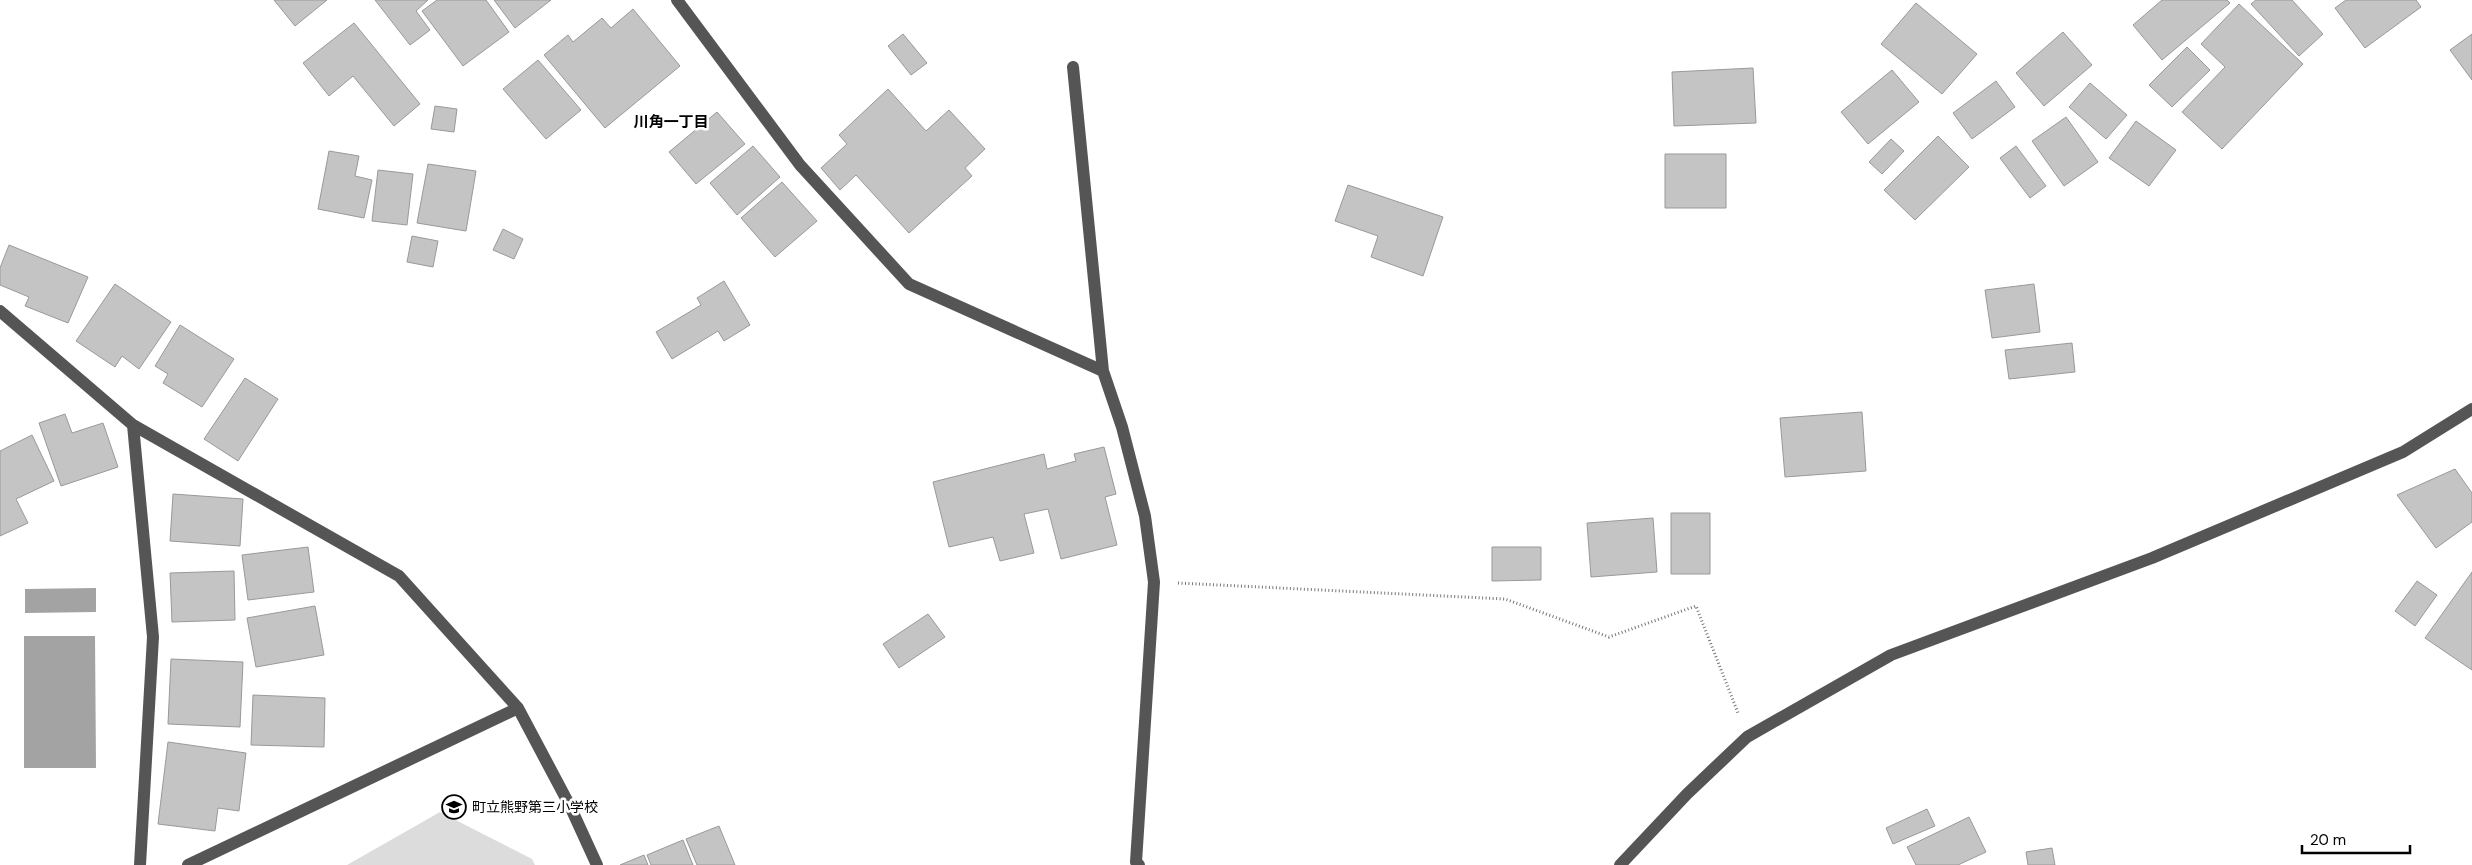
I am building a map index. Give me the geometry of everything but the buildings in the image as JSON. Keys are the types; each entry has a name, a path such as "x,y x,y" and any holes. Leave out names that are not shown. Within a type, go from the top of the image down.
{"street":[{"path":"677,0 800,165 909,284 1103,371"},
{"path":"1073,67 1103,371 1122,427 1145,516 1154,582 1136,862 1138,865"},
{"path":"0,311 134,424 399,576 518,708 570,806 597,865"},
{"path":"1620,865 1687,794 1747,737 1891,655 2188,543 2403,452 2472,409"},
{"path":"134,424 153,637 140,865"},
{"path":"188,865 518,708"}],"path":[{"path":"1154,582 1505,599 1609,637 1696,606 1747,737"}],"shaded area":[{"path":"96,588 96,612 25,613 25,589"},
{"path":"24,636 95,636 96,768 24,768"},
{"path":"440,812 532,859 535,865 347,865"}],"place":[{"name":"町立熊野第三小学校","path":"454,807"}],"district":[{"name":"川角一丁目","path":"671,122"}]}
